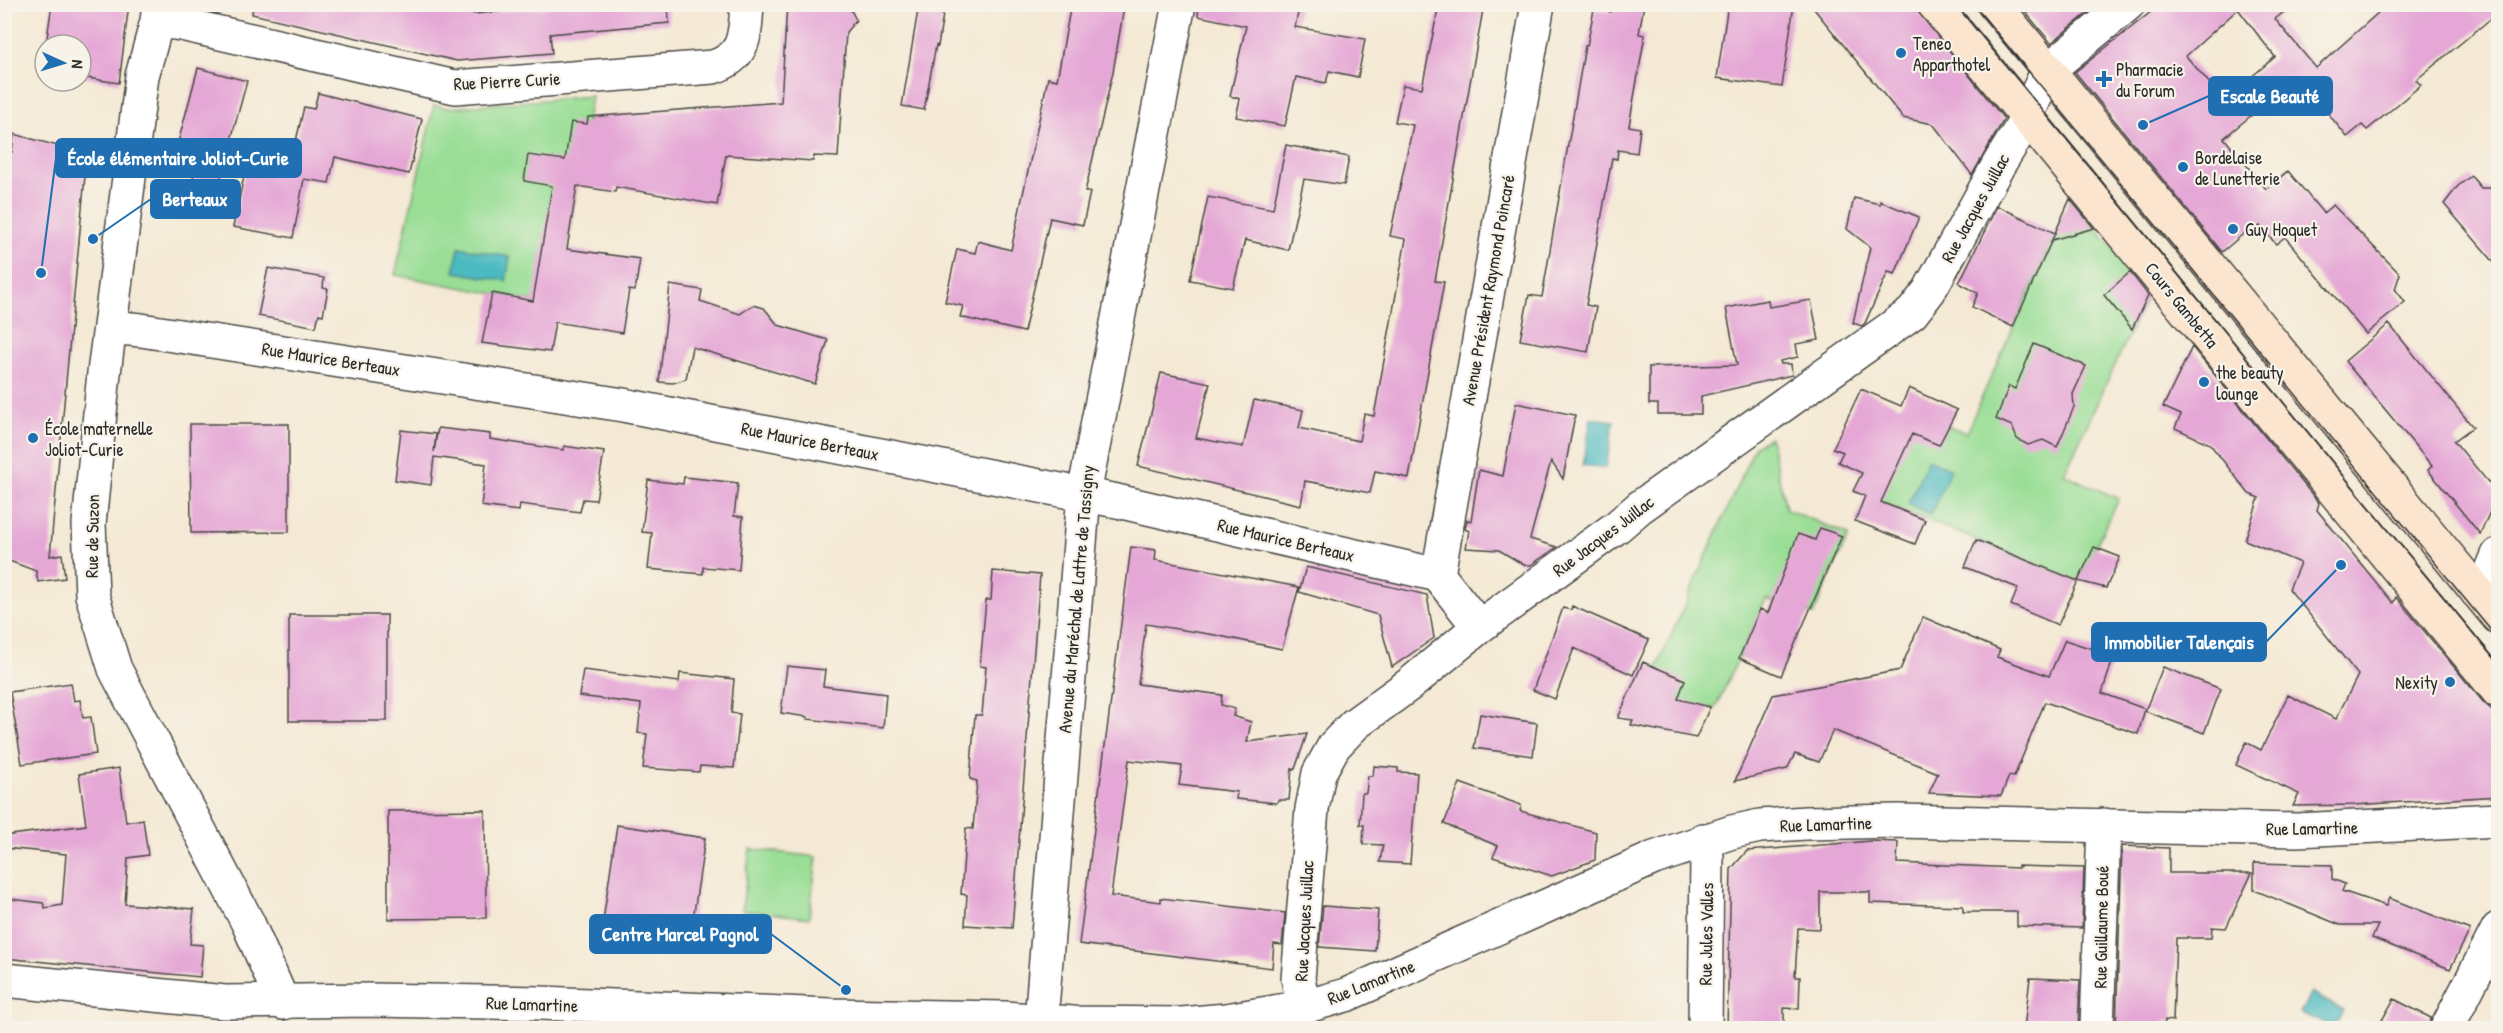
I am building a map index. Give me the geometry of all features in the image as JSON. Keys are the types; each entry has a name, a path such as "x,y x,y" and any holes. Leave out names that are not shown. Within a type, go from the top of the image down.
{"main road":[{"name":"Cours Gambetta","path":"1934,4 2499,691"},
{"path":"1994,4 2499,617"}],"street":[{"name":"Rue Pierre Curie","path":"158,13 181,24 455,87 713,67 726,63 743,43 747,4"},
{"name":"Avenue du Maréchal de Lattre de Tassigny","path":"1041,1021 1084,494 1179,4"},
{"name":"Avenue Président Raymond Poincaré","path":"1438,574 1538,4"},
{"path":"2048,70 2128,4"},
{"name":"Rue de Suzon","path":"158,13 142,76 110,327 89,524 92,595 116,669 248,923 287,1016"},
{"name":"Rue Jacques Juillac","path":"1304,1007 1298,979 1312,809 1319,773 1334,746 1355,724 1410,684 1479,627 1618,526 1640,507 1912,313 1929,291 2027,117 2048,70"},
{"name":"Rue Maurice Berteaux","path":"110,327 172,334 623,405 1084,494 1438,574"},
{"path":"2477,592 2485,587 2499,555"},
{"path":"1438,574 1479,627"},
{"name":"Rue Lamartine","path":"4,980 225,1002 287,1016 369,1000 1182,1024 1267,1015 1346,995 1654,858 1703,840 1760,826 1897,821 2297,830 2499,820"},
{"name":"Rue Guillaume Boué","path":"2097,1029 2104,825"},
{"name":"Rue Jules Valles","path":"1703,840 1707,856 1705,1029"},
{"path":"2447,1029 2499,929"}],"green space":[{"path":"591,96 558,306 395,275 434,105 448,108"},
{"path":"2071,198 2149,292 2064,474 2119,499 2078,581 1879,501 1901,406 1966,433"},
{"path":"1770,437 1786,509 1849,535 1813,615 1766,599 1715,709 1646,692 1755,446"},
{"path":"750,849 817,857 809,918 742,910"}],"water":[{"path":"459,247 510,257 506,281 454,272"},
{"path":"1591,418 1614,421 1606,468 1583,465"},
{"path":"1928,459 1951,469 1931,514 1908,504"},
{"path":"2311,993 2343,1010 2334,1028 2300,1013"}],"building":[{"path":"52,4 129,4 119,83 93,79 93,33 48,33"},
{"path":"253,4 435,4 475,14 549,7 548,4 668,4 669,23 550,34 552,53 457,61 252,14"},
{"path":"787,4 848,4 856,20 846,32 838,157 814,156 813,161 726,155 717,205 616,187 615,192 577,186 567,249 640,259 635,291 629,290 622,333 555,322 550,352 482,343 492,293 533,301 552,186 524,181 528,155 565,160 571,122 587,124 588,117 781,102"},
{"path":"919,4 944,8 924,110 902,106"},
{"path":"1071,4 1107,4 1124,7 1113,72 1085,192 1090,192 1083,225 1050,218 1024,332 960,317 963,306 945,302 957,249 975,253 978,241 1011,250 1048,78 1057,80"},
{"path":"1199,4 1300,4 1295,27 1365,39 1358,77 1329,71 1326,83 1296,77 1285,126 1236,117 1240,99 1230,96 1246,26 1198,16"},
{"path":"1439,4 1484,4 1435,281 1444,282 1409,478 1375,471 1370,493 1305,481 1301,505 1138,466 1161,373 1210,383 1196,438 1243,447 1254,400 1303,410 1299,428 1359,441 1364,414 1374,416 1406,239 1390,236 1413,125 1395,122 1403,85 1422,88"},
{"path":"1613,4 1644,4 1639,34 1645,35 1629,126 1640,128 1637,153 1618,150 1617,159 1612,158 1586,305 1596,307 1588,352 1520,340 1529,295 1542,297 1585,46 1587,46 1594,9 1611,12"},
{"path":"1728,4 1794,4 1782,87 1717,78"},
{"name":"Teneo Apparthotel","path":"1810,4 1912,4 2004,119 1972,175 1933,124 1903,118"},
{"path":"2019,4 2084,4 2089,12 2051,43"},
{"path":"2161,4 2294,4 2275,19 2316,68 2388,4 2499,4 2499,12 2416,80 2421,85 2367,130 2362,125 2347,137 2310,91 2295,104 2283,89 2224,138 2266,189 2288,171 2323,213 2333,205 2400,274 2395,289 2405,302 2366,334 2285,237 2276,244 2260,226 2250,233 2248,230 2222,252 2075,72","holes":["2238,9 2275,57 2224,100 2186,56"]},
{"path":"198,68 247,81 219,184 193,179 194,173 171,169"},
{"path":"318,93 422,119 409,174 335,157 329,183 304,179 293,238 233,227 246,167 288,175 304,107 314,109"},
{"path":"14,134 87,154 50,556 62,554 65,578 38,582 36,571 4,559 4,149 12,152"},
{"path":"1286,145 1349,157 1344,185 1304,179 1288,250 1245,240 1233,288 1190,280 1208,197 1273,209"},
{"path":"2471,176 2481,188 2490,188 2499,197 2499,268 2444,204 2458,186"},
{"path":"1854,198 1880,204 1880,201 1919,217 1895,274 1888,272 1862,326 1853,323 1870,247 1847,229"},
{"path":"2070,199 2094,228 2052,240 2055,233"},
{"path":"1997,206 2055,233 2013,327 1972,307 1978,293 1959,283"},
{"path":"268,268 324,278 323,288 328,289 323,315 319,314 316,327 258,316"},
{"path":"2130,272 2148,295 2132,329 2104,295"},
{"path":"670,285 702,290 700,301 740,314 753,305 764,308 778,325 828,340 815,384 692,347 686,379 673,383 659,382"},
{"path":"1768,300 1769,307 1811,300 1819,340 1796,344 1798,357 1780,361 1781,364 1791,364 1792,375 1701,396 1701,414 1658,414 1658,404 1649,404 1649,367 1737,365 1726,308"},
{"path":"2389,324 2473,427 2454,441 2498,494 2480,534 2428,470 2432,466 2345,361"},
{"path":"2034,344 2086,366 2073,394 2074,407 2057,447 2043,440 2028,445 2017,439 2012,426 1996,419 2009,386 2015,389"},
{"path":"2192,347 2319,503 2317,510 2393,603 2396,597 2484,703 2499,716 2499,796 2354,805 2293,806 2299,794 2236,765 2246,742 2261,750 2288,695 2336,719 2358,675 2289,589 2300,563 2245,540 2259,498 2249,494 2210,444 2175,428 2181,415 2163,407"},
{"path":"1909,388 1957,410 1939,445 1912,434 1881,502 1925,520 1915,544 1855,521 1865,496 1853,491 1862,473 1838,462 1843,452 1833,448 1861,389 1901,406"},
{"path":"1516,403 1575,415 1563,479 1551,461 1530,539 1557,547 1531,565 1524,565 1499,550 1466,548 1469,531 1465,529 1467,520 1471,521 1479,470 1503,476"},
{"path":"190,424 289,424 289,532 191,533"},
{"path":"438,428 490,434 490,439 563,450 564,446 604,452 596,500 583,499 580,512 520,504 519,511 481,506 486,464 434,457 431,485 395,480 401,430 436,434 434,452"},
{"path":"684,477 738,483 734,516 743,517 739,570 703,567 703,574 648,569 652,533 642,532 648,480 683,484"},
{"path":"1820,528 1842,536 1781,676 1739,658 1760,609 1768,613 1798,534 1815,540"},
{"path":"1976,540 2078,581 2058,625 2011,605 2018,588 1965,567"},
{"path":"1131,547 1156,550 1155,560 1299,587 1282,649 1146,624 1138,684 1222,695 1221,705 1235,709 1233,716 1251,722 1247,742 1307,734 1295,769 1292,768 1289,800 1278,800 1277,803 1236,799 1237,792 1179,785 1182,766 1129,760 1111,896 1161,902 1161,898 1285,913 1282,945 1274,944 1272,968 1079,944"},
{"path":"2094,547 2120,557 2106,588 2078,581"},
{"path":"1306,567 1427,595 1434,638 1392,667 1378,615 1299,592"},
{"path":"993,571 1040,575 1012,928 965,925 967,895 961,894 966,828 973,829 977,781 970,779 975,715 982,715 986,667 980,666 986,600 991,600"},
{"path":"1572,606 1649,640 1633,675 1574,648 1555,699 1533,690 1563,608 1571,610"},
{"path":"289,615 387,615 387,721 289,721"},
{"path":"1923,617 2000,650 1997,657 2049,676 2065,640 2114,656 2102,693 2145,709 2138,734 2045,702 2014,777 2009,776 2001,796 1929,793 1938,773 1833,730 1819,762 1795,754 1787,769 1735,781 1773,695 1900,670"},
{"path":"1643,662 1685,680 1678,699 1710,707 1696,738 1631,725 1633,720 1618,718"},
{"path":"787,666 825,670 823,686 886,694 883,728 807,719 808,717 781,713"},
{"path":"2163,667 2221,689 2204,733 2145,711"},
{"path":"583,670 679,682 680,673 734,679 731,713 740,714 734,768 700,766 699,772 643,768 647,734 638,733 641,704 579,696"},
{"path":"71,683 74,701 80,700 83,718 91,717 96,754 22,764 10,692"},
{"path":"1480,714 1537,723 1533,756 1474,748"},
{"path":"1374,766 1398,768 1398,772 1417,773 1410,864 1380,862 1383,845 1363,844 1364,825 1360,825 1362,793 1366,793 1368,776 1373,776"},
{"path":"119,768 126,822 143,819 148,855 128,858 125,904 194,909 190,944 203,945 200,977 4,958 4,898 43,903 45,908 62,905 66,854 4,848 4,836 86,825 79,774"},
{"path":"1460,783 1521,805 1520,811 1596,832 1595,860 1552,876 1493,857 1498,846 1444,824"},
{"path":"485,810 486,918 388,919 388,811"},
{"path":"617,825 705,838 691,933 661,929 660,935 631,934 631,932 602,928"},
{"path":"1871,841 1898,842 1897,863 2084,868 2082,928 2017,926 2017,912 1963,912 1963,906 1870,903 1870,892 1820,892 1820,929 1798,928 1795,977 1800,977 1799,1009 1784,1008 1784,1029 1727,1029 1731,869 1747,851"},
{"path":"2122,846 2169,848 2169,873 2252,873 2226,928 2212,927 2211,938 2176,938 2173,1021 2165,1020 2164,1029 2116,1029"},
{"path":"2254,863 2332,865 2332,879 2345,884 2342,891 2386,906 2389,898 2470,930 2450,969 2372,938 2378,925 2340,925 2254,890"},
{"path":"1323,906 1378,910 1375,951 1319,947"},
{"path":"2030,978 2080,980 2078,1029 2024,1029"},
{"path":"2394,999 2431,1018 2428,1029 2377,1029"}],"tram line":[{"path":"1955,4 2498,663"},
{"path":"1973,4 2498,639"}],"place":[{"name":"Teneo Apparthotel","path":"1901,53"},
{"name":"Pharmacie du Forum","path":"2104,79"},
{"name":"Escale Beauté","path":"2143,125"},
{"name":"Bordelaise de Lunetterie","path":"2183,167"},
{"name":"Guy Hoquet","path":"2233,229"},
{"name":"Berteaux","path":"93,239"},
{"name":"École élémentaire Joliot-Curie","path":"41,273"},
{"name":"the beauty lounge","path":"2204,382"},
{"name":"École maternelle Joliot-Curie","path":"33,438"},
{"name":"Immobilier Talençais","path":"2341,565"},
{"name":"Nexity","path":"2450,682"},
{"name":"Centre Marcel Pagnol","path":"846,990"}]}
